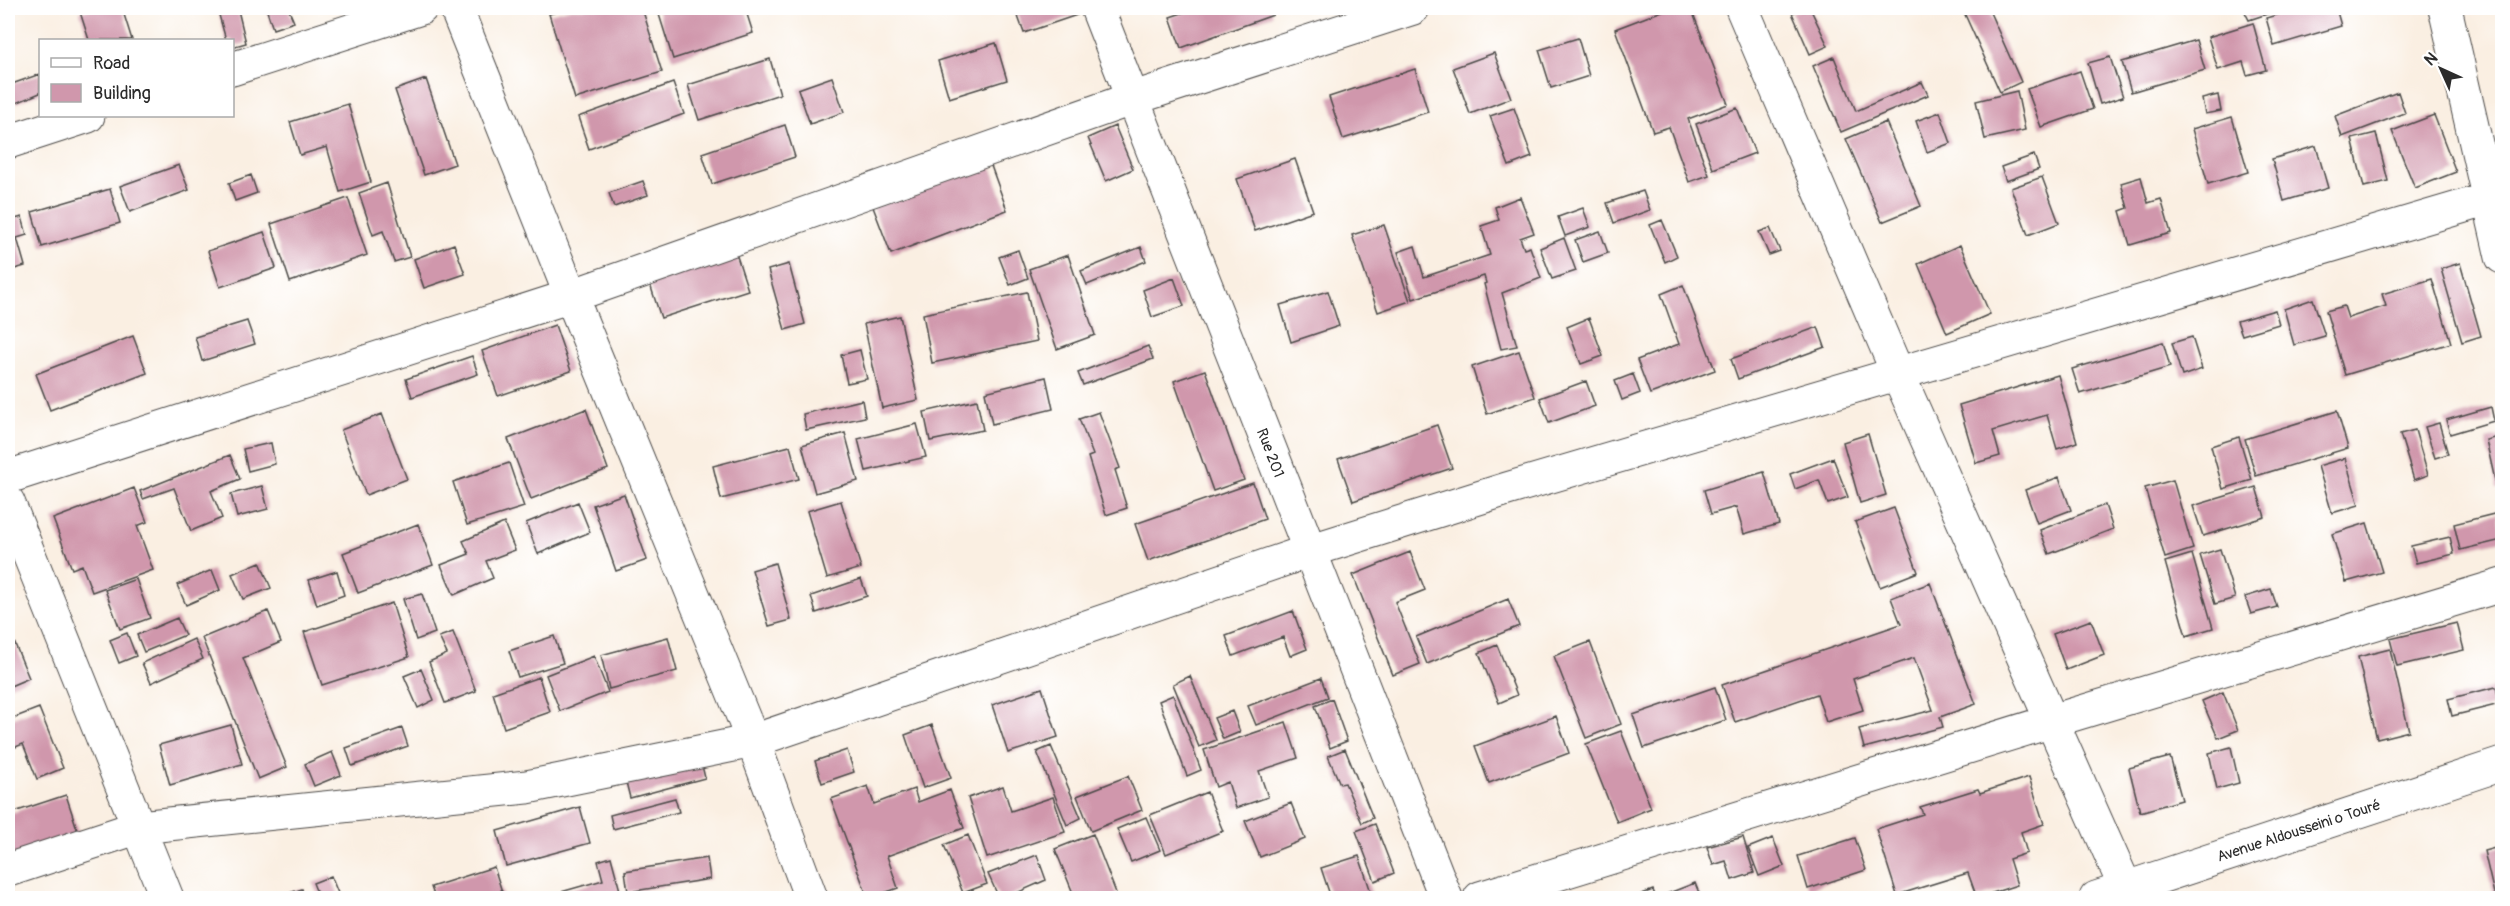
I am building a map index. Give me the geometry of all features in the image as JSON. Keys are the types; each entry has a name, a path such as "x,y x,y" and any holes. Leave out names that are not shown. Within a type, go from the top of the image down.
{"street":[{"path":"234,68 421,8"},
{"path":"456,8 753,741 811,898"},
{"name":"Rue 201","path":"1097,8 1446,898"},
{"path":"8,477 571,296 1131,99 1413,8"},
{"path":"1742,8 1898,374 2052,721 2117,895"},
{"path":"2445,8 2495,197 2502,257"},
{"path":"8,142 85,117"},
{"path":"8,870 139,827 527,787 753,741 1309,551 1507,489 2495,197"},
{"path":"8,502 167,898"},
{"path":"1480,898 2502,585"},
{"name":"Avenue Aldousseini o Touré","path":"2117,895 2502,764"}],"building":[{"path":"93,8 122,8 132,39 89,39 80,12"},
{"path":"266,8 288,8 294,22 273,29"},
{"path":"571,8 642,8 662,72 575,99 549,14"},
{"path":"657,8 745,8 753,33 673,59"},
{"path":"1015,8 1075,8 1077,15 1024,33"},
{"path":"1197,8 1270,8 1273,15 1181,48 1170,17"},
{"path":"1670,8 1691,8 1728,104 1688,119 1709,175 1689,182 1669,127 1653,132 1615,29"},
{"path":"1803,8 1810,8 1828,46 1810,54 1792,13"},
{"path":"1962,8 1988,8 2021,82 2000,92"},
{"path":"2243,8 2285,8 2249,20"},
{"path":"2301,8 2336,8 2341,26 2274,46 2266,18"},
{"path":"238,10 246,43 234,46 234,39 226,39 219,15"},
{"path":"2253,23 2266,70 2247,75 2243,62 2218,70 2208,37"},
{"path":"1578,38 1589,76 1551,88 1539,50"},
{"path":"2196,40 2205,70 2131,92 2122,62"},
{"path":"996,43 1007,80 949,98 938,61"},
{"path":"1494,53 1511,98 1470,114 1453,68"},
{"path":"1834,57 1856,111 1922,82 1928,95 1841,132 1813,66"},
{"path":"2110,57 2123,97 2100,104 2088,63"},
{"path":"770,59 780,94 699,120 688,85"},
{"path":"1415,69 1428,112 1343,139 1329,97"},
{"path":"2080,71 2093,109 2041,127 2027,89"},
{"path":"39,74 39,93 16,103 9,85"},
{"path":"832,77 844,112 810,124 798,89"},
{"path":"426,79 455,164 424,175 395,90"},
{"path":"673,83 684,114 589,149 578,117"},
{"path":"2017,91 2025,130 1985,139 1976,101"},
{"path":"2398,92 2405,113 2342,137 2335,116"},
{"path":"2218,95 2221,111 2205,114 2202,99"},
{"path":"348,104 371,182 340,192 327,147 300,155 290,122"},
{"path":"1514,108 1532,157 1509,166 1490,116"},
{"path":"1737,108 1755,153 1713,169 1696,124"},
{"path":"1940,112 1951,143 1927,152 1916,121"},
{"path":"2434,115 2456,172 2415,188 2392,131"},
{"path":"2232,117 2248,172 2208,184 2192,129"},
{"path":"1886,122 1921,206 1882,222 1846,139"},
{"path":"785,125 795,157 712,184 702,153"},
{"path":"1115,126 1133,169 1106,181 1088,138"},
{"path":"2376,133 2388,181 2364,187 2352,139"},
{"path":"2316,146 2328,188 2284,201 2272,159"},
{"path":"2034,155 2039,169 2006,181 2001,167"},
{"path":"1295,159 1313,211 1255,231 1237,179"},
{"path":"990,163 1007,210 891,254 873,207"},
{"path":"179,165 189,190 130,212 120,186"},
{"path":"251,175 257,193 235,201 229,183"},
{"path":"2042,177 2059,223 2028,235 2011,188"},
{"path":"2141,177 2148,203 2161,199 2171,233 2130,245 2120,211 2128,208 2121,183"},
{"path":"643,181 648,195 614,207 609,193"},
{"path":"387,183 410,257 394,262 383,231 373,235 359,193"},
{"path":"110,189 120,223 42,247 32,212"},
{"path":"1643,191 1650,210 1614,223 1607,203"},
{"path":"1520,197 1534,233 1520,238 1524,249 1530,247 1541,278 1502,293 1517,346 1501,349 1484,284 1486,283 1484,276 1413,299 1398,252 1415,246 1424,277 1490,255 1481,226 1499,220 1495,207"},
{"path":"348,198 367,255 290,282 271,224"},
{"path":"1583,208 1590,227 1565,236 1558,217"},
{"path":"22,217 27,235 17,238 25,266 8,271 8,221"},
{"path":"1662,220 1677,256 1665,262 1650,225"},
{"path":"1384,225 1410,301 1378,312 1352,235"},
{"path":"1770,228 1780,251 1769,255 1759,232"},
{"path":"1600,231 1608,253 1583,262 1575,240"},
{"path":"264,232 276,268 220,287 208,251"},
{"path":"1564,238 1576,271 1552,279 1540,248"},
{"path":"454,244 465,274 424,288 414,259"},
{"path":"1960,245 1990,314 1947,333 1918,264"},
{"path":"734,247 748,290 661,318 647,275"},
{"path":"1141,247 1146,261 1087,285 1081,271"},
{"path":"1018,250 1028,278 1010,285 999,257"},
{"path":"1068,255 1095,335 1057,349 1029,269"},
{"path":"2460,263 2481,336 2462,342 2441,269"},
{"path":"789,264 805,324 785,330 768,270"},
{"path":"1174,278 1184,306 1152,317 1143,290"},
{"path":"2432,279 2451,343 2345,375 2326,311 2344,306 2348,318 2386,306 2382,294"},
{"path":"1683,285 1715,370 1650,394 1637,360 1679,344 1661,294"},
{"path":"1328,291 1339,326 1291,342 1280,305"},
{"path":"1027,292 1037,341 932,363 923,314"},
{"path":"2313,299 2325,336 2294,345 2284,309"},
{"path":"2275,310 2279,324 2242,335 2237,321"},
{"path":"900,316 918,400 882,408 864,324"},
{"path":"1589,318 1603,356 1581,364 1567,327"},
{"path":"247,321 255,344 202,361 195,337"},
{"path":"555,325 571,371 498,396 482,351"},
{"path":"1818,327 1825,347 1738,379 1731,359"},
{"path":"133,336 147,373 50,410 36,374"},
{"path":"2192,337 2202,369 2182,376 2172,343"},
{"path":"2163,342 2170,367 2080,394 2072,369"},
{"path":"1148,346 1153,359 1083,385 1078,373"},
{"path":"860,350 867,379 847,383 841,355"},
{"path":"1519,351 1535,397 1487,414 1472,367"},
{"path":"472,356 478,374 412,397 406,379"},
{"path":"1205,370 1244,480 1213,491 1174,381"},
{"path":"1633,374 1640,393 1622,400 1615,381"},
{"path":"2058,375 2077,442 2057,449 2047,415 1993,431 2000,456 1976,463 1959,405"},
{"path":"1046,377 1053,409 992,424 985,392"},
{"path":"1586,381 1595,406 1549,423 1540,398"},
{"path":"862,400 865,417 806,430 803,414"},
{"path":"977,400 983,430 930,441 924,412"},
{"path":"2491,407 2494,421 2450,434 2446,420"},
{"path":"586,409 608,469 531,499 508,439"},
{"path":"2337,411 2348,448 2256,476 2245,439"},
{"path":"1099,412 1120,468 1115,470 1127,508 1106,515 1088,457 1093,455 1079,419"},
{"path":"382,414 407,479 366,495 341,430"},
{"path":"2439,423 2448,454 2435,458 2425,427"},
{"path":"917,424 926,457 866,471 858,439"},
{"path":"1437,425 1452,468 1353,501 1338,459"},
{"path":"2415,430 2428,475 2414,480 2400,434"},
{"path":"845,433 858,481 815,493 802,445"},
{"path":"1868,434 1886,495 1860,503 1843,442"},
{"path":"2239,437 2252,480 2223,489 2211,446"},
{"path":"2498,437 2502,454 2502,488 2497,489 2486,440"},
{"path":"271,443 275,464 248,471 243,449"},
{"path":"790,446 799,479 721,499 713,466"},
{"path":"230,455 240,479 211,491 222,518 191,531 174,488 143,499 140,491"},
{"path":"1833,458 1848,497 1828,504 1819,480 1795,489 1790,474"},
{"path":"2345,458 2359,505 2332,513 2318,466"},
{"path":"509,463 524,507 467,525 453,482"},
{"path":"1764,472 1779,524 1744,534 1736,507 1711,514 1704,490"},
{"path":"2059,477 2071,510 2037,523 2025,490"},
{"path":"2173,480 2193,549 2165,558 2145,488"},
{"path":"1253,483 1265,519 1148,561 1135,524"},
{"path":"262,486 268,509 237,517 231,494"},
{"path":"2256,487 2265,517 2203,536 2193,506"},
{"path":"134,488 147,522 137,526 153,570 92,592 82,565 72,569 53,519"},
{"path":"624,494 647,560 616,571 593,505"},
{"path":"841,501 861,568 827,578 807,511"},
{"path":"578,502 590,532 538,554 526,523"},
{"path":"2105,505 2113,529 2049,554 2040,530"},
{"path":"1894,508 1918,572 1880,587 1855,522"},
{"path":"2498,513 2502,540 2460,550 2454,524"},
{"path":"504,523 515,550 486,561 493,578 454,595 441,565 469,554 463,541"},
{"path":"2367,523 2382,572 2346,582 2332,534"},
{"path":"418,524 433,565 358,593 343,553"},
{"path":"2450,537 2454,554 2416,563 2411,546"},
{"path":"2220,549 2235,598 2215,604 2200,555"},
{"path":"1410,552 1425,590 1395,602 1420,664 1393,675 1353,575"},
{"path":"2192,554 2213,628 2186,636 2165,562"},
{"path":"260,562 271,588 243,599 232,574"},
{"path":"775,563 791,620 769,626 752,570"},
{"path":"212,570 220,590 186,605 177,585"},
{"path":"337,571 344,595 317,605 309,580"},
{"path":"136,579 150,618 120,629 105,590"},
{"path":"861,579 867,596 816,613 811,596"},
{"path":"1930,583 1976,704 1940,717 1943,727 1864,748 1859,729 1933,710 1914,658 1853,679 1863,710 1826,722 1817,694 1735,722 1722,685 1901,624 1891,598"},
{"path":"2271,589 2277,607 2251,614 2245,597"},
{"path":"422,594 435,633 416,640 403,599"},
{"path":"1508,599 1519,626 1427,664 1416,637"},
{"path":"392,603 409,657 322,685 304,632"},
{"path":"268,611 281,642 243,658 287,767 258,779 202,638"},
{"path":"1293,611 1307,649 1290,656 1283,637 1233,656 1226,636"},
{"path":"177,618 185,635 144,652 137,635"},
{"path":"2091,620 2104,655 2066,670 2053,634"},
{"path":"2457,623 2464,650 2397,666 2390,639"},
{"path":"8,627 29,678 8,687"},
{"path":"453,632 476,691 445,703 429,662 447,654 439,637"},
{"path":"127,633 136,656 119,663 110,640"},
{"path":"554,636 563,663 518,677 509,651"},
{"path":"668,637 677,671 609,689 601,655"},
{"path":"194,639 203,659 151,683 142,663"},
{"path":"1590,642 1621,724 1586,738 1554,656"},
{"path":"1497,645 1517,695 1499,703 1479,653"},
{"path":"2390,649 2409,731 2377,739 2358,657"},
{"path":"594,656 608,692 560,711 546,675"},
{"path":"421,669 434,700 418,708 404,676"},
{"path":"1190,676 1216,740 1199,747 1173,684"},
{"path":"539,677 550,712 504,728 493,693"},
{"path":"1321,678 1328,697 1256,725 1248,706"},
{"path":"1715,687 1726,720 1644,748 1633,715"},
{"path":"2496,687 2500,704 2452,716 2448,699"},
{"path":"1042,688 1058,737 1008,753 992,705"},
{"path":"2223,692 2238,730 2218,738 2202,701"},
{"path":"1173,695 1201,770 1187,776 1159,701"},
{"path":"1332,699 1347,741 1330,748 1315,706"},
{"path":"39,708 63,768 37,779 23,744 8,750 8,720"},
{"path":"1232,711 1240,732 1223,739 1214,718"},
{"path":"1556,716 1569,753 1489,783 1475,746"},
{"path":"1286,722 1298,758 1259,771 1268,797 1236,808 1228,782 1216,787 1204,750"},
{"path":"231,725 242,764 170,785 159,745"},
{"path":"932,725 951,778 923,788 905,735"},
{"path":"402,728 408,746 352,766 346,748"},
{"path":"1621,731 1651,808 1617,822 1586,744"},
{"path":"1051,746 1081,818 1067,825 1037,752"},
{"path":"2231,747 2239,783 2217,789 2209,753"},
{"path":"698,749 705,778 630,798 623,770"},
{"path":"1345,749 1373,818 1362,823 1345,783 1340,784 1328,756"},
{"path":"847,750 854,772 822,783 815,761"},
{"path":"332,752 341,775 314,786 305,764"},
{"path":"2170,757 2182,800 2140,812 2129,768"},
{"path":"1128,776 1142,810 1091,831 1077,796"},
{"path":"2029,777 2044,824 2021,832 2027,853 2009,859 2017,885 1977,898 1968,873 1897,895 1876,829 1923,814 1920,807 1978,789 1980,793"},
{"path":"868,786 874,804 914,789 918,802 950,790 964,828 887,856 898,888 870,898 868,898 831,799"},
{"path":"1003,786 1011,811 1053,797 1065,832 987,858 968,798"},
{"path":"1207,792 1223,831 1166,854 1150,815"},
{"path":"66,795 83,847 8,868 8,814"},
{"path":"675,798 679,812 613,829 610,815"},
{"path":"1291,803 1305,839 1260,857 1245,821"},
{"path":"580,807 590,843 506,866 497,831"},
{"path":"1146,817 1160,850 1131,862 1117,829"},
{"path":"1375,824 1394,873 1375,881 1356,831"},
{"path":"1093,834 1118,898 1075,898 1055,849"},
{"path":"968,835 987,884 963,893 944,845"},
{"path":"1743,837 1754,873 1732,880 1726,861 1713,865 1707,847"},
{"path":"1773,838 1784,866 1759,876 1748,848"},
{"path":"1855,838 1866,870 1808,889 1798,856"},
{"path":"2502,846 2502,898 2495,898 2484,851"},
{"path":"1037,855 1046,880 1005,898 999,898 988,874"},
{"path":"1359,856 1372,895 1362,898 1331,898 1321,868"},
{"path":"611,857 622,898 540,898 603,880 598,861"},
{"path":"707,858 710,879 628,892 625,871"},
{"path":"494,867 504,898 435,898 431,887"},
{"path":"331,876 340,898 319,898 313,883"},
{"path":"1695,883 1701,898 1656,898"},
{"path":"302,889 304,898 273,898"},
{"path":"1653,890 1656,898 1631,898"}]}
